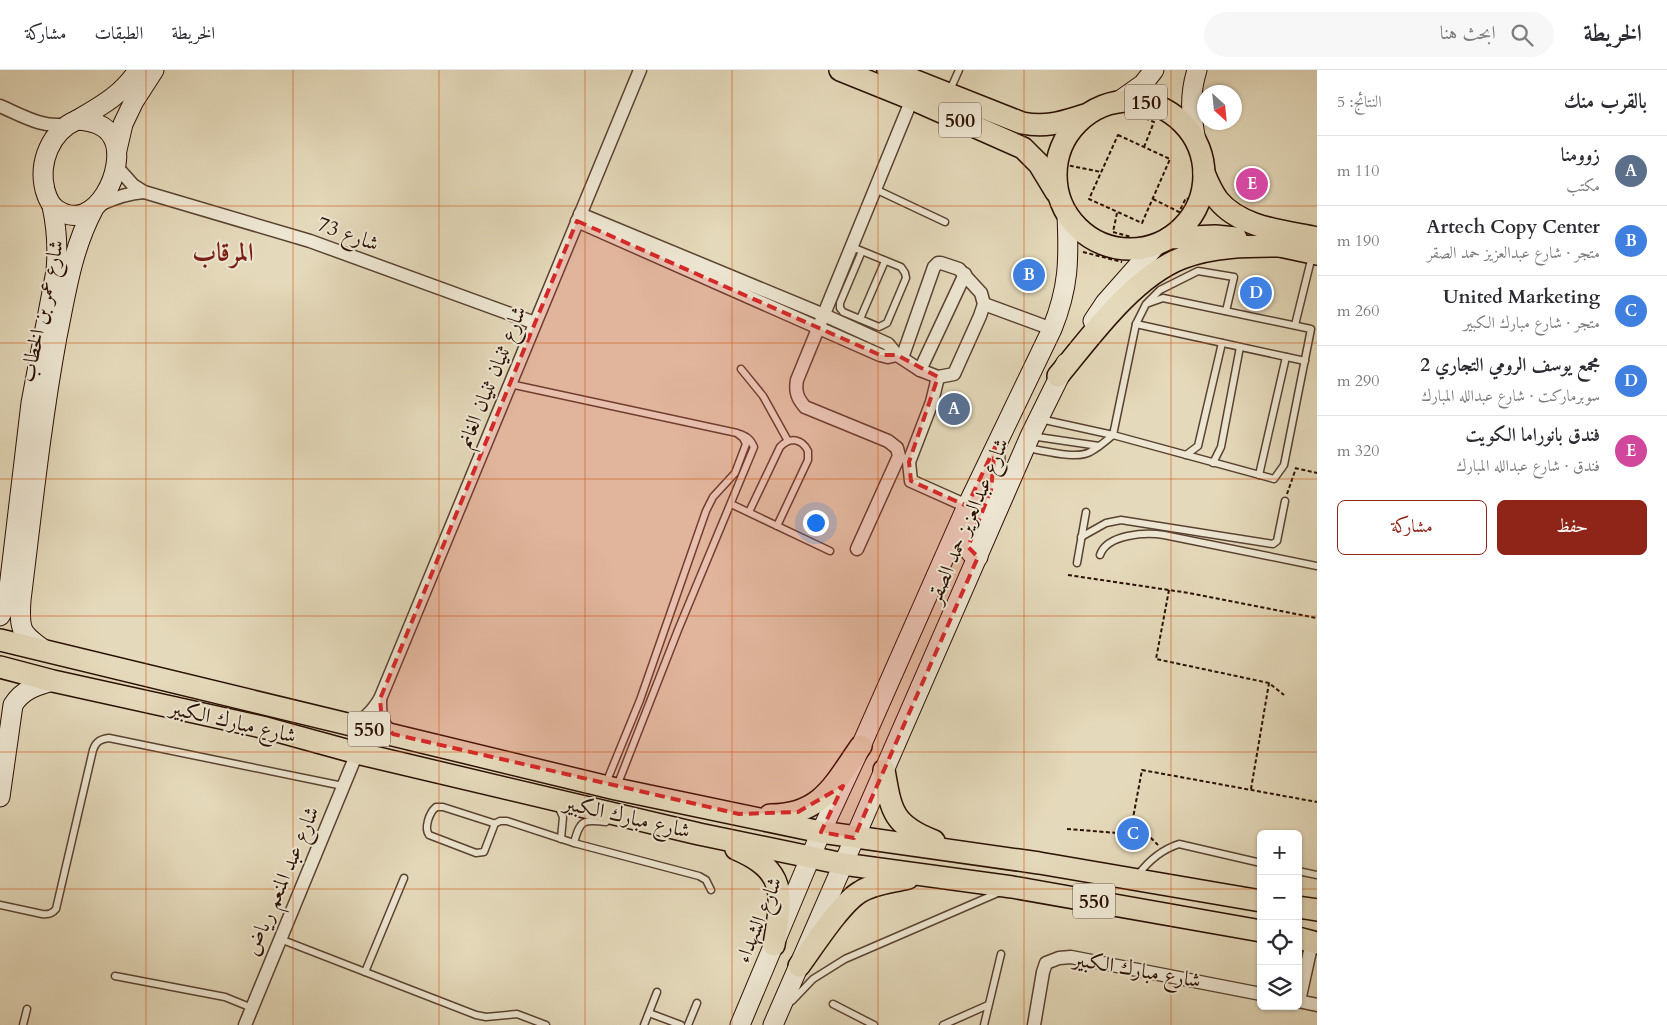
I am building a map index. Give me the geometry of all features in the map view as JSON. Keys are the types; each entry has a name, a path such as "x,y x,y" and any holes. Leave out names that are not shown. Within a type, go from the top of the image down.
{"main road":[{"path":"138,70 123,90 104,105 72,122 54,139 47,151 43,182 47,196 52,206 69,216 81,215 95,208 107,191 123,124 134,101 154,70"},
{"name":"500","path":"840,70 912,99 1023,148 1039,164 1063,206"},
{"name":"500","path":"888,70 1022,123 1052,125 1087,114"},
{"name":"150","path":"1196,141 1191,110 1192,91 1197,70"},
{"name":"150","path":"1063,206 1056,182 1056,163 1061,146 1075,124 1087,114 1102,106 1119,101 1134,101 1150,88 1159,106 1177,117 1188,128 1202,156 1204,173 1202,206 1186,223 1164,241"},
{"path":"72,122 91,120 107,130 113,138 116,158"},
{"path":"1204,173 1211,190 1220,202 1238,216 1316,249"},
{"name":"شارع عمر بن الخطاب","path":"46,652 26,635 20,620 42,379 56,271 57,230 52,206"},
{"path":"1063,206 1076,227 1093,240 1130,260 1143,248 1164,241 1215,236 1280,246 1316,249"},
{"name":"شارع عبدالعزيز حمد الصقر","path":"821,832 967,506 1052,329 1061,306 1068,270 1069,248 1063,206"},
{"name":"شارع عمر بن الخطاب","path":"0,616 8,596 31,403 42,379 79,238 95,208"},
{"path":"1058,376 1118,306 1143,282 1164,266 1183,258 1214,250 1280,246"},
{"name":"شارع عبدالعزيز حمد الصقر","path":"854,838 1027,442 1058,376 1130,260"},
{"path":"978,557 972,554 968,546 991,490 995,468 995,447"},
{"name":"شارع مبارك الكبير","path":"0,640 610,787 821,832 1136,878 1257,900"},
{"name":"شارع مبارك الكبير","path":"0,667 53,681 266,728 357,753 544,797 627,821 843,864 1012,887 1257,930"},
{"path":"0,796 13,705 28,690 53,681"},
{"path":"266,728 274,726 279,720 278,711 273,705"},
{"path":"302,738 295,732 294,724 299,716 307,714"},
{"path":"740,814 787,814 803,811 812,806 829,791 861,746"},
{"path":"884,770 890,801 899,821 908,830 960,851"},
{"name":"شارع الشهداء","path":"740,1025 821,832"},
{"path":"699,834 756,858 771,872 777,882 778,892 778,922 774,945"},
{"path":"774,1024 854,838"},
{"path":"799,966 845,905 860,892 880,884 928,875"},
{"path":"1138,908 1132,903 1130,896 1131,891 1138,886 1199,896 1224,895"}],"street":[{"name":"شارع ثنيان ثنيان الغانم","path":"380,699 640,70"},
{"path":"857,549 899,456 898,448 888,441 805,407 797,394 797,380 824,315 857,249 875,189 912,99"},
{"path":"0,106 48,126 58,126 72,122"},
{"path":"40,122 45,133 47,151"},
{"name":"شارع 73","path":"116,158 133,185 144,192 310,241 535,323"},
{"name":"شارع 73","path":"95,208 117,196 144,192"},
{"path":"579,218 824,315 888,344 900,357 920,370 938,377 954,374 984,304 982,292 960,269 941,263 936,265 900,357"},
{"path":"579,218 880,355 900,357"},
{"path":"920,370 965,274"},
{"path":"984,304 1052,329"},
{"path":"938,377 932,402 909,462 910,481 967,506"},
{"path":"347,723 357,722 365,718 380,699"},
{"path":"380,699 382,721 393,734"},
{"name":"شارع عبد المنعم رياض","path":"245,1025 357,753"},
{"path":"1302,979 1309,941"},
{"name":"شارع مبارك الكبير","path":"1034,1025 1046,963 1071,956 1257,993"},
{"path":"1302,1002 1317,1005"}],"lane":[{"path":"949,94 959,70"},
{"path":"875,189 945,222"},
{"path":"857,249 885,261 901,267 906,275 887,323 879,327 843,312 840,305 857,249"},
{"path":"1295,325 1316,249"},
{"path":"860,319 885,261"},
{"path":"1027,442 1074,455 1089,453 1113,435 1136,324 1146,304 1160,290 1198,271 1234,277 1226,311"},
{"path":"1038,418 1113,435 1274,479 1284,465 1311,328 1162,298 1146,304"},
{"path":"1136,324 1304,361"},
{"path":"1186,455 1198,446 1222,343"},
{"path":"1213,463 1221,447 1240,347"},
{"path":"1259,475 1286,357"},
{"path":"742,369 768,404 788,441"},
{"path":"510,384 737,433 746,436 754,447 610,787"},
{"path":"610,787 706,512 713,497 734,473 743,455 746,444 737,433"},
{"path":"748,512 780,447 788,441 794,440 803,443 807,448 809,457 777,526"},
{"path":"1027,442 1099,446"},
{"path":"1081,537 1106,523 1122,520 1273,544 1277,541 1285,501"},
{"path":"731,504 830,551"},
{"path":"1077,562 1086,512"},
{"path":"1100,555 1103,548 1113,542 1130,536 1149,533 1317,566"},
{"path":"0,905 48,915 56,909 93,750 95,744 103,739 109,738 344,786"},
{"path":"544,797 558,807 562,813 561,839"},
{"path":"494,824 436,807 432,812 426,831 431,837 479,854 485,849 494,824 500,821 507,821 574,843 700,876 706,880 711,890"},
{"path":"574,843 582,823 590,820 609,822"},
{"path":"1136,878 1147,863 1164,851 1179,844 1257,862"},
{"path":"1302,872 1317,875"},
{"path":"365,972 404,878"},
{"path":"774,1024 798,994 813,979 830,967 1012,887"},
{"path":"280,939 476,1015 486,1017 517,1014 546,1025"},
{"path":"984,1025 1000,954"},
{"path":"115,976 225,996 252,1008"},
{"path":"644,1025 657,992"},
{"path":"688,1025 697,1003"},
{"path":"833,1004 874,1025"},
{"path":"943,1025 988,1005"},
{"path":"23,1025 27,1009"},
{"path":"649,1013 681,1025"},
{"path":"493,1025 496,1016"}],"path":[{"path":"1144,147 1154,122 1144,118 1150,88 1179,109 1191,110"},
{"path":"1118,135 1144,147 1170,159 1142,223 1089,199 1118,135"},
{"path":"1056,163 1101,172"},
{"path":"1153,199 1179,212 1186,198 1202,206"},
{"path":"1069,248 1130,260 1131,236 1113,232 1118,212"},
{"path":"1284,465 1317,473"},
{"path":"1285,501 1296,468"},
{"path":"1068,575 1169,590 1317,618"},
{"path":"1169,590 1156,659 1269,683 1284,695"},
{"path":"1251,789 1269,683"},
{"path":"1130,834 1142,770 1317,802"},
{"path":"1067,829 1150,837 1164,851"}],"highlighted area":[{"path":"577,221 880,355 897,355 938,377 909,462 911,481 967,506 995,447 991,490 968,547 978,557 854,838 821,832 843,786 798,812 739,814 393,734 382,721 380,699"}],"place":[{"name":"فندق بانوراما الكويت","path":"1252,184"},
{"name":"Artech Copy Center","path":"1029,275"},
{"name":"مجمع يوسف الرومي التجاري 2","path":"1256,293"},
{"name":"زوومنا","path":"954,409"},
{"name":"United Marketing","path":"1133,834"}],"district":[{"name":"المرقاب","path":"223,252"}]}
